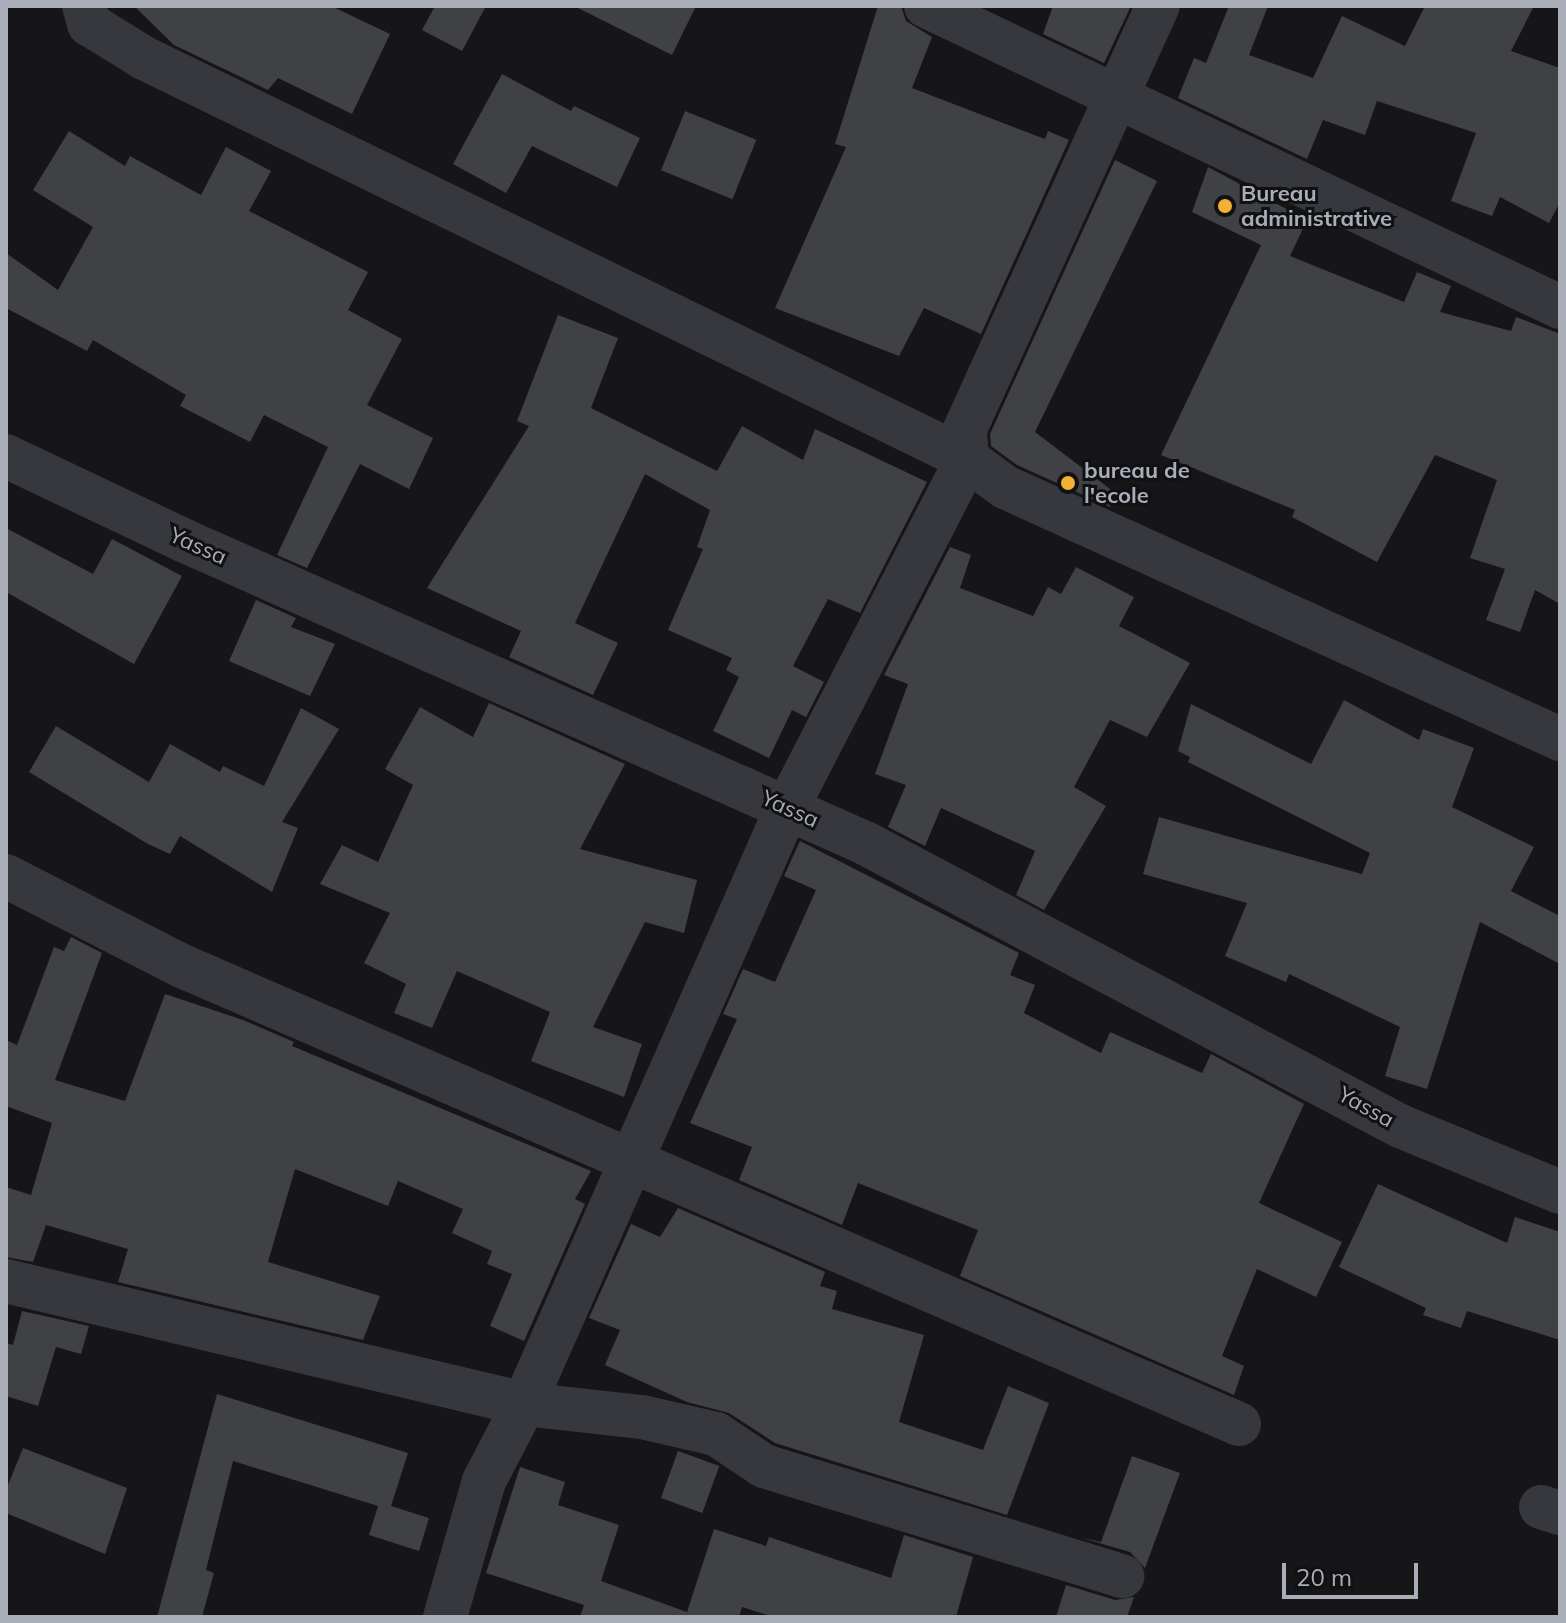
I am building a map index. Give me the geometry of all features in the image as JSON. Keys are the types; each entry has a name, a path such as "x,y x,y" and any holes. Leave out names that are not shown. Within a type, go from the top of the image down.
{"street":[{"path":"84,6 89,24 144,58 967,459 1005,487 1560,739"},
{"path":"926,6 1560,307"},
{"path":"445,1617 484,1481 524,1404 787,808 967,459 965,429 1158,6"},
{"name":"Yassa","path":"6,456 185,541 787,808 951,885 1400,1126 1560,1192"},
{"path":"6,876 182,966 633,1158 1239,1424"},
{"path":"6,1281 524,1404 642,1417 716,1434 764,1466 1122,1576"}],"building":[{"path":"134,6 331,6 390,34 352,114 278,78 268,90 174,45"},
{"path":"435,6 486,6 462,51 422,30"},
{"path":"574,6 696,6 672,55"},
{"path":"878,6 901,6 906,21 932,37 912,88 1045,139 1048,131 1069,140 981,334 924,308 899,356 775,308 846,147 835,144"},
{"path":"1053,6 1131,6 1104,63 1043,34"},
{"path":"1229,6 1268,6 1249,55 1313,78 1342,16 1405,46 1425,6 1534,6 1511,51 1560,68 1560,202 1549,223 1500,197 1492,216 1451,201 1476,133 1377,101 1365,135 1323,120 1307,159 1178,98 1194,58 1206,63"},
{"path":"502,74 571,111 574,106 640,138 617,187 532,146 506,193 453,164"},
{"path":"685,111 756,140 732,199 661,170"},
{"path":"69,131 125,166 130,156 201,195 226,147 271,171 249,211 368,272 348,310 402,339 367,405 433,438 409,489 360,464 307,568 277,555 328,447 264,415 250,442 180,406 186,395 93,340 87,351 6,308 6,253 58,290 93,227 33,190"},
{"path":"1115,160 1157,181 1035,432 1118,495 1110,507 1017,465 991,446 990,434"},
{"path":"1208,167 1307,220 1290,256 1404,302 1417,272 1451,286 1440,312 1511,331 1516,317 1560,334 1560,604 1535,590 1520,632 1486,620 1505,569 1470,558 1497,480 1435,455 1377,562 1292,517 1295,510 1161,455 1261,245 1192,212"},
{"path":"558,315 618,338 591,408 717,471 742,426 803,460 815,429 927,482 860,613 828,599 793,666 824,682 806,717 792,710 769,758 713,731 739,677 726,670 732,658 668,630 703,549 697,547 710,510 645,474 575,623 618,643 593,695 509,657 521,631 427,588 529,426 517,421"},
{"path":"6,528 93,574 112,539 182,576 134,664 6,592"},
{"path":"950,547 971,555 960,588 1033,616 1048,587 1061,594 1076,567 1134,597 1119,626 1190,663 1147,737 1110,720 1074,787 1106,806 1044,910 1016,895 1035,851 941,808 925,846 888,827 906,785 875,774 908,684 884,675"},
{"path":"256,600 296,618 291,627 335,644 310,696 229,661"},
{"path":"1344,700 1419,740 1423,729 1474,748 1452,807 1534,847 1511,891 1560,916 1560,964 1480,922 1427,1089 1385,1076 1400,1027 1289,974 1286,982 1225,956 1247,903 1143,874 1159,817 1362,874 1370,853 1188,762 1190,757 1178,751 1191,704 1311,764"},
{"path":"489,703 625,764 580,849 697,880 684,933 645,922 593,1027 642,1044 624,1097 531,1061 550,1012 457,971 432,1028 394,1013 406,984 364,963 390,913 320,884 342,845 378,862 413,785 385,769 420,707 473,737"},
{"path":"301,708 339,729 282,822 298,828 272,892 180,836 170,854 148,844 29,772 56,726 149,782 170,744 220,772 223,766 264,786"},
{"path":"800,841 1019,953 1010,975 1035,985 1024,1013 1101,1053 1110,1032 1202,1073 1211,1054 1304,1104 1259,1203 1342,1242 1316,1297 1257,1269 1222,1356 1244,1366 1234,1395 960,1276 978,1230 858,1183 842,1225 739,1180 752,1147 690,1123 737,1019 723,1014 743,969 775,982 816,890 784,876"},
{"path":"71,937 102,953 55,1080 125,1101 165,994 243,1020 294,1042 292,1046 591,1171 575,1199 585,1204 524,1341 490,1326 512,1274 487,1264 492,1251 452,1233 463,1209 398,1181 388,1206 295,1169 268,1262 380,1296 363,1340 118,1282 128,1249 46,1225 33,1262 6,1257 6,1187 31,1195 52,1123 6,1106 6,1040 17,1045 54,947 64,951"},
{"path":"1378,1184 1507,1243 1515,1217 1560,1232 1560,1340 1467,1311 1461,1328 1423,1315 1426,1308 1339,1267"},
{"path":"678,1208 825,1272 820,1286 837,1291 832,1309 924,1335 899,1422 983,1450 1008,1386 1049,1403 1007,1515 775,1443 729,1413 687,1402 605,1365 620,1330 589,1318 631,1224 660,1237"},
{"path":"22,1311 89,1326 81,1354 56,1347 38,1406 6,1396 6,1343 13,1345"},
{"path":"217,1394 408,1453 391,1506 429,1518 419,1551 369,1535 378,1506 233,1461 206,1570 214,1573 202,1617 157,1617"},
{"path":"23,1448 127,1488 105,1554 6,1513 6,1490"},
{"path":"678,1451 719,1466 702,1513 661,1498"},
{"path":"1132,1456 1180,1473 1145,1568 1130,1552 1082,1538 1101,1542"},
{"path":"520,1467 565,1482 558,1505 619,1525 601,1581 687,1612 714,1529 766,1546 769,1537 891,1578 904,1535 973,1557 956,1617 774,1617 742,1607 739,1617 580,1617 584,1605 486,1573"},
{"path":"1066,1585 1115,1600 1134,1597 1127,1617 1056,1617"}],"place":[{"name":"Bureau administrative","path":"1225,206"},
{"name":"bureau de l'ecole","path":"1068,483"}]}
